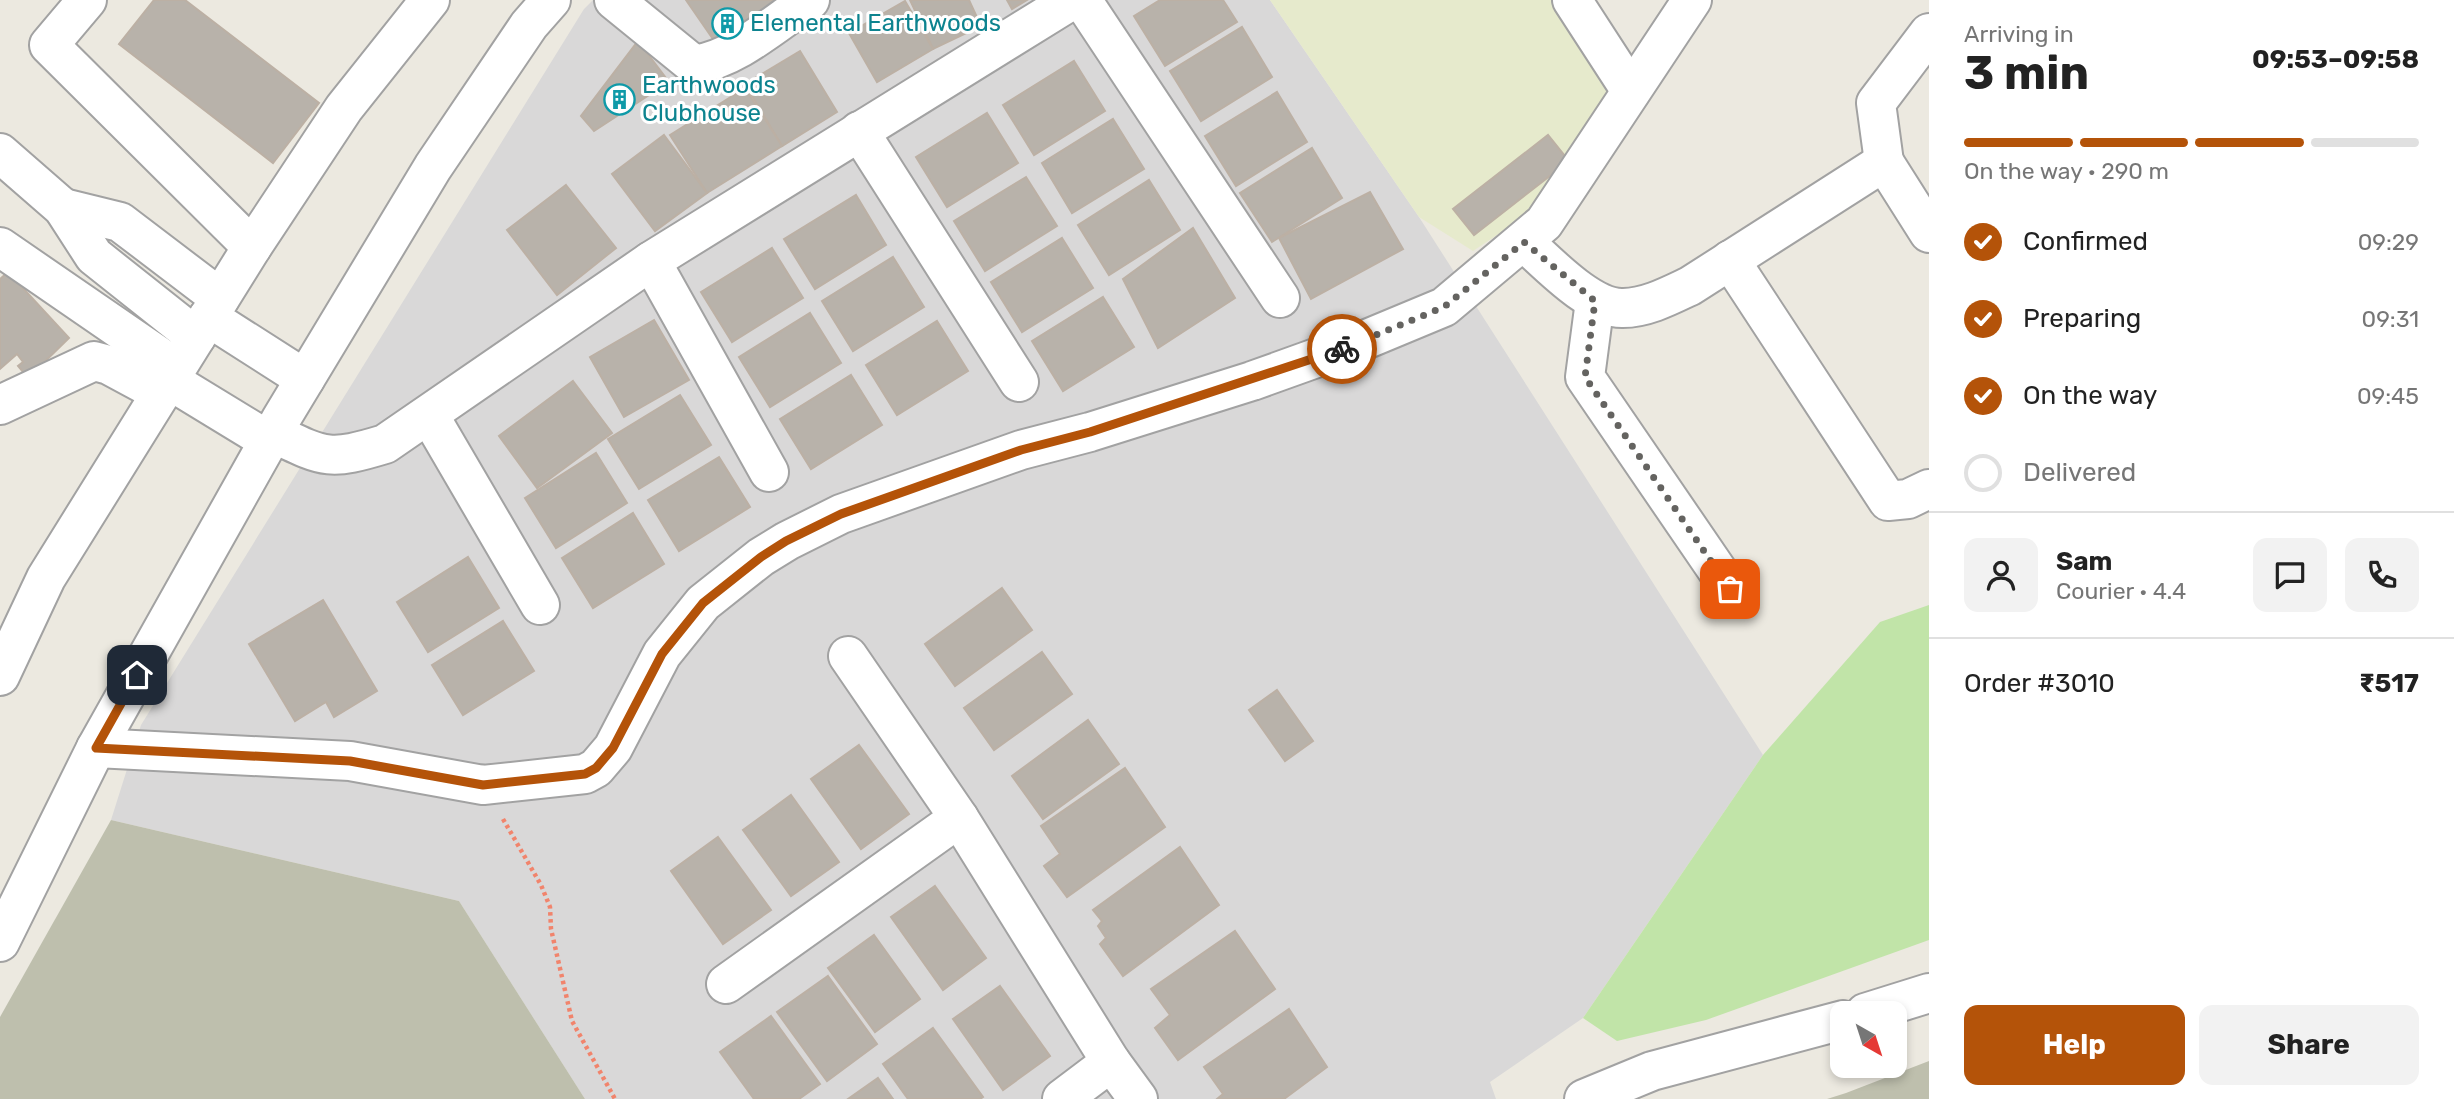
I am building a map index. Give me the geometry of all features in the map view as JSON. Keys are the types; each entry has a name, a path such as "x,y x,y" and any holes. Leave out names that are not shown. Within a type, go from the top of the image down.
{"street":[{"path":"87,0 49,45 252,247"},
{"path":"0,676 46,578 252,247 344,108 430,0"},
{"path":"0,942 96,748 267,443 433,167 529,25 551,0"},
{"path":"631,5 694,65 710,62 727,54 810,0"},
{"path":"0,153 63,208 120,222 188,349 267,443 319,455 348,455 385,444 651,261 1072,0"},
{"path":"1082,0 1280,298"},
{"path":"1572,0 1631,90"},
{"path":"96,748 350,761 483,785 572,778 596,768 613,748 662,654 703,603 761,557 786,541 841,514 1021,450 1090,432 1356,344 1444,307 1544,223 1692,0"},
{"path":"1929,33 1876,103 1884,162 1929,233"},
{"path":"859,131 1019,382"},
{"path":"1524,242 1595,301 1621,309 1658,301 1690,286 1884,162"},
{"path":"0,247 114,326 188,349 305,379"},
{"path":"1730,260 1888,501 1908,499 1929,489"},
{"path":"651,261 769,472"},
{"path":"1595,301 1585,377 1730,589"},
{"path":"0,405 94,361 114,326"},
{"path":"94,361 109,365 188,349"},
{"path":"429,415 540,605"},
{"path":"848,656 958,818 1111,1062 1138,1099"},
{"path":"726,984 958,818"},
{"path":"1903,1001 1929,993"},
{"path":"1584,1099 1652,1071 1830,1023"},
{"path":"1062,1099 1111,1062"}],"path":[{"path":"483,785 541,885 550,907 551,929 572,1021 615,1099"}],"shaded area":[{"path":"593,0 1270,0 1419,217 1763,755 1583,1018 1490,1082 1496,1099 585,1099 459,901 111,820 141,725 584,9"},
{"path":"1270,0 1571,0 1623,76 1533,211 1473,251 1419,217"},
{"path":"111,820 459,901 585,1099 0,1099 0,1017"},
{"path":"1929,1061 1929,1099 1827,1099 1885,1078 1908,1078 1908,1069"}],"green space":[{"path":"1929,605 1929,940 1706,1020 1617,1041 1583,1018 1763,755 1880,622"}],"building":[{"path":"154,0 185,0 319,103 273,163 119,44"},
{"name":"Elemental Earthwoods","path":"686,0 787,0 717,45"},
{"path":"910,0 969,0 981,26 933,49"},
{"path":"1007,0 1027,0 1012,9"},
{"path":"1160,0 1223,0 1237,22 1165,66 1134,16"},
{"path":"905,1 933,49 877,82 849,33"},
{"path":"1242,27 1272,77 1201,121 1170,71"},
{"name":"Earthwoods Clubhouse","path":"638,41 669,82 594,131 581,116"},
{"path":"800,51 837,112 782,146 745,84"},
{"path":"1074,61 1105,111 1034,155 1003,105"},
{"path":"745,88 782,146 707,193 670,135"},
{"path":"1277,92 1307,142 1236,186 1205,136"},
{"path":"987,113 1018,163 947,207 916,157"},
{"path":"1113,119 1144,169 1072,213 1042,163"},
{"path":"664,135 707,193 655,231 612,174"},
{"path":"1548,135 1569,161 1474,235 1453,209"},
{"path":"1312,148 1342,198 1272,242 1240,193"},
{"path":"1026,177 1057,226 985,271 954,221"},
{"path":"1149,180 1180,230 1109,275 1078,225"},
{"path":"566,185 616,248 557,295 507,230"},
{"path":"1370,192 1403,249 1311,299 1279,238"},
{"path":"856,195 886,245 815,289 784,239"},
{"path":"1193,228 1235,298 1158,348 1123,279"},
{"path":"1062,238 1093,288 1022,332 991,282"},
{"path":"772,248 803,298 732,342 701,292"},
{"path":"893,257 924,307 853,351 822,301"},
{"path":"8,272 69,338 28,378 18,366 23,362 17,354 0,369 0,279"},
{"path":"1103,297 1134,347 1063,391 1032,341"},
{"path":"810,313 841,363 770,407 739,357"},
{"path":"654,320 689,380 624,417 590,357"},
{"path":"937,321 968,371 897,415 866,365"},
{"path":"851,375 882,425 811,469 780,419"},
{"path":"573,381 612,433 537,488 499,436"},
{"path":"680,395 711,445 639,489 608,439"},
{"path":"596,453 627,503 556,548 525,498"},
{"path":"719,457 750,507 679,551 648,500"},
{"path":"633,513 664,564 593,608 562,558"},
{"path":"468,557 499,608 428,652 397,602"},
{"path":"1002,588 1032,630 955,686 925,644"},
{"path":"323,600 377,691 334,717 326,702 295,721 249,644"},
{"path":"503,621 534,671 463,715 432,665"},
{"path":"1042,652 1072,694 994,750 964,708"},
{"path":"1277,690 1313,741 1285,761 1249,710"},
{"path":"1088,720 1119,764 1043,819 1012,776"},
{"path":"859,745 909,814 861,849 811,779"},
{"path":"1125,768 1165,827 1067,897 1044,866 1060,854 1041,826"},
{"path":"791,795 839,862 791,896 743,830"},
{"path":"718,837 771,910 723,944 671,871"},
{"path":"1180,847 1219,905 1123,976 1100,944 1106,938 1098,926 1102,921 1093,910"},
{"path":"935,886 986,958 943,990 891,917"},
{"path":"1235,931 1275,989 1178,1060 1155,1028 1170,1015 1151,989"},
{"path":"874,935 920,999 875,1032 828,968"},
{"path":"828,976 877,1044 827,1081 777,1012"},
{"path":"1000,986 1050,1056 1003,1090 953,1019"},
{"path":"1289,1009 1327,1067 1284,1099 1217,1099 1223,1094 1204,1067"},
{"path":"771,1016 820,1084 799,1099 754,1099 720,1052"},
{"path":"933,1028 983,1097 908,1099 883,1064"},
{"path":"878,1078 893,1099 848,1099"}],"way so far":[{"path":"1342,349 1444,307 1502,257 1524,242 1595,301 1588,338 1585,377 1730,589"}],"place":[{"name":"Elemental Earthwoods","path":"727,23"},
{"name":"Earthwoods Clubhouse","path":"619,99"}],"route":[{"path":"137,675 96,748 350,761 483,785 572,778 596,768 613,748 662,654 703,603 761,557 786,541 841,514 1021,450 1090,432 1342,349"}]}
